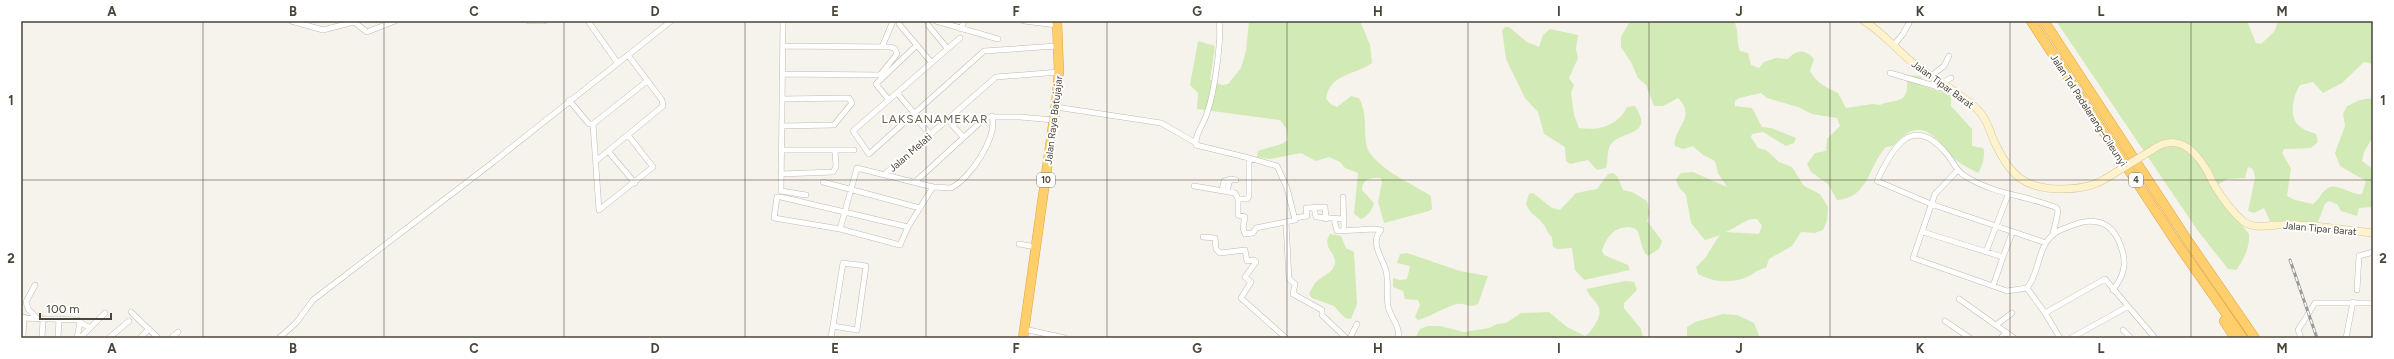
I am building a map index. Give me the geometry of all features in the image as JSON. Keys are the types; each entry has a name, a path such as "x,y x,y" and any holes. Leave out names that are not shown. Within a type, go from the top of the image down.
{"highway":[{"name":"Jalan Tol Padalarang–Cileunyi","path":"2031,21 2243,338"},
{"name":"Jalan Tol Padalarang–Cileunyi","path":"2044,21 2188,241 2254,338"},
{"name":"Jalan Raya Batujajar","path":"1024,333 1056,107 1059,72 1057,23"},
{"path":"2199,274 2204,290 2235,338"}],"street":[{"path":"291,21 329,29 354,22 368,32 395,21"},
{"path":"529,21 544,21"},
{"path":"588,21 617,62"},
{"path":"279,338 296,323 313,300 492,163 569,100 671,21"},
{"path":"783,21 781,192 806,195"},
{"path":"882,47 893,21"},
{"path":"936,21 998,39"},
{"path":"961,29 964,21"},
{"path":"1024,21 1057,23"},
{"path":"1196,143 1198,132 1207,113 1215,77 1219,21"},
{"name":"Jalan Tipar Barat","path":"1864,21 1879,30 1893,46 1982,114 2007,165 2022,182 2039,188 2068,189 2092,185 2105,179 2160,144 2172,142 2191,150 2207,170 2215,187 2223,198 2243,221 2248,224 2258,226 2294,224 2373,233"},
{"path":"1893,46 1903,34 1910,21"},
{"path":"899,24 931,62"},
{"path":"928,25 947,48"},
{"path":"960,38 853,131 869,154 984,51 1057,46"},
{"path":"889,100 876,84 916,45"},
{"path":"782,46 893,47 897,54 896,59 880,75 782,74"},
{"path":"597,160 662,106 662,100 628,55"},
{"path":"1931,76 1944,66 1950,56"},
{"name":"Jalan Melati","path":"885,174 997,76 1059,72"},
{"path":"1890,73 1954,92"},
{"path":"1942,83 1951,78"},
{"path":"592,124 647,81"},
{"path":"897,93 930,134"},
{"path":"782,99 849,98 852,103 834,125 782,126"},
{"path":"569,100 589,124 592,124"},
{"path":"1056,107 1161,123 1196,143 1197,146 1213,148 1277,166 1287,188 1290,206 1294,210 1294,222 1256,228 1253,233 1245,234 1243,228 1244,217 1238,215 1238,199 1235,193 1194,186"},
{"path":"915,182 986,117 992,116 1054,120"},
{"path":"840,229 857,168 933,187 953,187 974,166 990,137 994,125 992,116"},
{"path":"947,119 963,137"},
{"path":"592,124 597,160 599,210 635,183 653,165 628,135"},
{"path":"1957,171 1936,193 1931,204 1923,232 1913,258 2007,291 2027,288 2032,281 2046,243 2053,234 2058,212 2057,208 2008,195 1984,186 1957,171 1947,154 1927,135 1919,134 1908,136 1891,154 1877,182 1931,204 2046,243"},
{"path":"608,150 635,183"},
{"path":"781,150 854,150"},
{"path":"781,174 833,172 836,167 834,150"},
{"path":"1238,199 1247,199 1250,196 1249,158"},
{"path":"1224,191 1230,179 1236,180"},
{"path":"823,182 920,208"},
{"path":"908,227 845,211 777,198 774,218 840,229 900,244 908,227 933,187"},
{"path":"1986,252 1995,225 2008,195"},
{"path":"1344,197 1344,230"},
{"path":"1295,218 1307,216 1306,208 1314,207 1325,207 1326,218"},
{"path":"1314,207 1315,217 1343,219"},
{"path":"1334,219 1336,231 1381,230 1377,236 1376,246 1386,271 1388,306 1398,329 1398,338"},
{"path":"2053,234 2078,223 2090,221 2105,224 2110,228 2117,235 2125,258 2121,278 2113,290"},
{"path":"1286,224 1286,250 1289,259 1289,279 1295,284 1293,294 1322,310 1322,315 1346,338"},
{"path":"1923,232 2003,257"},
{"path":"1993,286 2012,232"},
{"path":"1203,237 1215,238 1216,249 1220,253 1245,250 1247,261 1254,260 1256,262 1245,277 1251,282 1241,298 1286,338"},
{"path":"1019,244 1036,247"},
{"path":"2357,290 2359,256 2373,252"},
{"path":"831,338 843,263 866,266 857,330 833,326"},
{"path":"2045,313 2103,279 2155,338"},
{"path":"35,285 26,302 28,309 41,319 42,338"},
{"path":"2027,288 2045,313 2060,338"},
{"path":"1958,299 2014,338"},
{"path":"2346,338 2353,302"},
{"path":"2301,338 2298,330 2315,303 2373,303"},
{"path":"2071,338 2127,307"},
{"path":"131,312 158,338"},
{"path":"79,338 105,313"},
{"path":"1996,325 2012,313"},
{"path":"23,338 23,318 78,320 90,328"},
{"path":"58,338 59,319"},
{"path":"109,338 129,321"},
{"path":"1945,321 1970,338"},
{"path":"79,338 80,322"},
{"path":"1350,338 1357,324"},
{"path":"140,338 149,329"},
{"path":"2123,330 2131,338"},
{"path":"172,338 178,332"},
{"path":"2001,338 2006,332"},
{"path":"1024,333 1065,338"}],"green space":[{"path":"1249,21 1360,21 1370,45 1372,63 1337,80 1328,91 1326,99 1332,105 1337,107 1351,96 1359,98 1363,109 1366,143 1369,151 1383,167 1431,196 1432,209 1384,223 1378,202 1382,182 1381,178 1374,178 1365,181 1362,186 1362,190 1374,203 1369,212 1361,219 1354,214 1358,173 1345,168 1340,162 1329,157 1316,161 1301,153 1270,159 1257,157 1258,151 1278,145 1288,140 1286,128 1280,120 1197,109 1198,93 1190,85 1198,41 1215,46 1210,80 1222,85 1228,84 1241,68 1246,51"},
{"path":"1630,21 1734,21 1740,51 1748,53 1751,65 1759,68 1764,62 1776,58 1788,59 1794,53 1808,53 1814,59 1810,71 1822,84 1838,93 1846,108 1872,104 1880,105 1897,101 1904,97 1906,93 1908,75 1920,76 1922,78 1920,81 1923,86 1951,95 1951,106 1972,129 1972,146 1983,148 1984,150 1981,168 1978,173 1963,165 1930,134 1923,130 1917,130 1902,137 1893,146 1886,147 1875,163 1867,180 1856,194 1848,198 1837,200 1828,184 1811,172 1807,164 1815,153 1826,151 1827,139 1840,126 1837,118 1812,114 1798,107 1767,98 1761,93 1739,98 1735,101 1735,106 1752,108 1762,127 1771,128 1796,138 1794,143 1786,146 1763,132 1752,134 1751,137 1758,148 1766,150 1779,162 1792,167 1804,186 1820,194 1828,207 1827,221 1823,230 1815,233 1801,232 1792,246 1769,259 1766,268 1758,270 1747,277 1735,281 1722,281 1704,277 1698,274 1696,267 1707,255 1720,235 1705,240 1691,223 1686,195 1678,186 1676,179 1681,173 1693,172 1727,187 1718,173 1715,161 1703,155 1693,146 1683,149 1675,146 1675,140 1683,123 1686,111 1678,98 1663,106 1654,106 1646,85 1638,78 1631,62 1621,47 1621,37","holes":["1750,219 1757,219 1762,226 1759,234 1726,232"]},
{"path":"2056,21 2247,21 2256,43 2261,44 2274,32 2278,21 2373,21 2373,64 2364,62 2342,83 2323,93 2313,82 2300,85 2295,95 2293,107 2294,119 2302,128 2316,134 2318,142 2311,148 2284,149 2282,153 2291,168 2287,196 2295,200 2313,204 2326,189 2332,187 2362,194 2366,181 2340,166 2335,153 2345,126 2343,114 2347,106 2360,100 2373,98 2373,137 2364,152 2362,161 2373,169 2373,207 2359,208 2357,216 2341,211 2337,204 2329,201 2325,204 2318,222 2270,221 2264,208 2254,213 2248,211 2255,178 2253,169 2248,167 2245,178 2227,179 2212,188 2249,234 2246,253 2242,262 2236,270 2228,269 2198,231"},
{"path":"1505,27 1509,27 1527,42 1539,47 1543,35 1550,29 1578,35 1576,49 1578,58 1569,78 1574,85 1571,93 1574,115 1579,128 1594,129 1607,126 1619,119 1627,107 1635,106 1640,116 1641,123 1639,128 1622,136 1611,144 1606,168 1597,170 1588,160 1570,164 1566,161 1565,147 1544,134 1538,112 1525,98 1506,59 1502,30"},
{"path":"1613,173 1617,176 1623,190 1632,192 1647,201 1650,213 1647,221 1662,241 1659,249 1648,256 1645,253 1636,229 1624,227 1618,229 1606,240 1602,251 1604,255 1628,265 1630,270 1584,280 1575,270 1572,248 1557,249 1553,247 1552,237 1541,221 1530,211 1526,204 1529,194 1533,193 1552,208 1560,210 1576,193 1597,189 1608,174"},
{"path":"1330,234 1341,236 1346,248 1354,252 1357,304 1351,319 1345,318 1334,306 1312,298 1309,294 1315,283 1334,267 1334,256 1327,243"},
{"path":"1407,253 1460,271 1488,276 1478,304 1469,306 1456,304 1418,320 1415,317 1420,305 1418,300 1405,299 1403,291 1393,287 1393,278 1400,280 1407,279 1410,266 1397,263 1400,254"},
{"path":"1625,281 1634,282 1637,290 1624,303 1624,308 1641,329 1643,338 1415,338 1420,329 1427,326 1440,326 1464,332 1489,328 1497,324 1506,323 1521,313 1549,312 1567,327 1585,336 1595,325 1600,312 1597,304 1586,289"},
{"path":"1723,314 1737,315 1754,323 1760,338 1687,338 1687,327 1695,322"}],"railway":[{"path":"2290,260 2317,338"}],"district":[{"name":"LAKSANAMEKAR","path":"935,119"}]}
